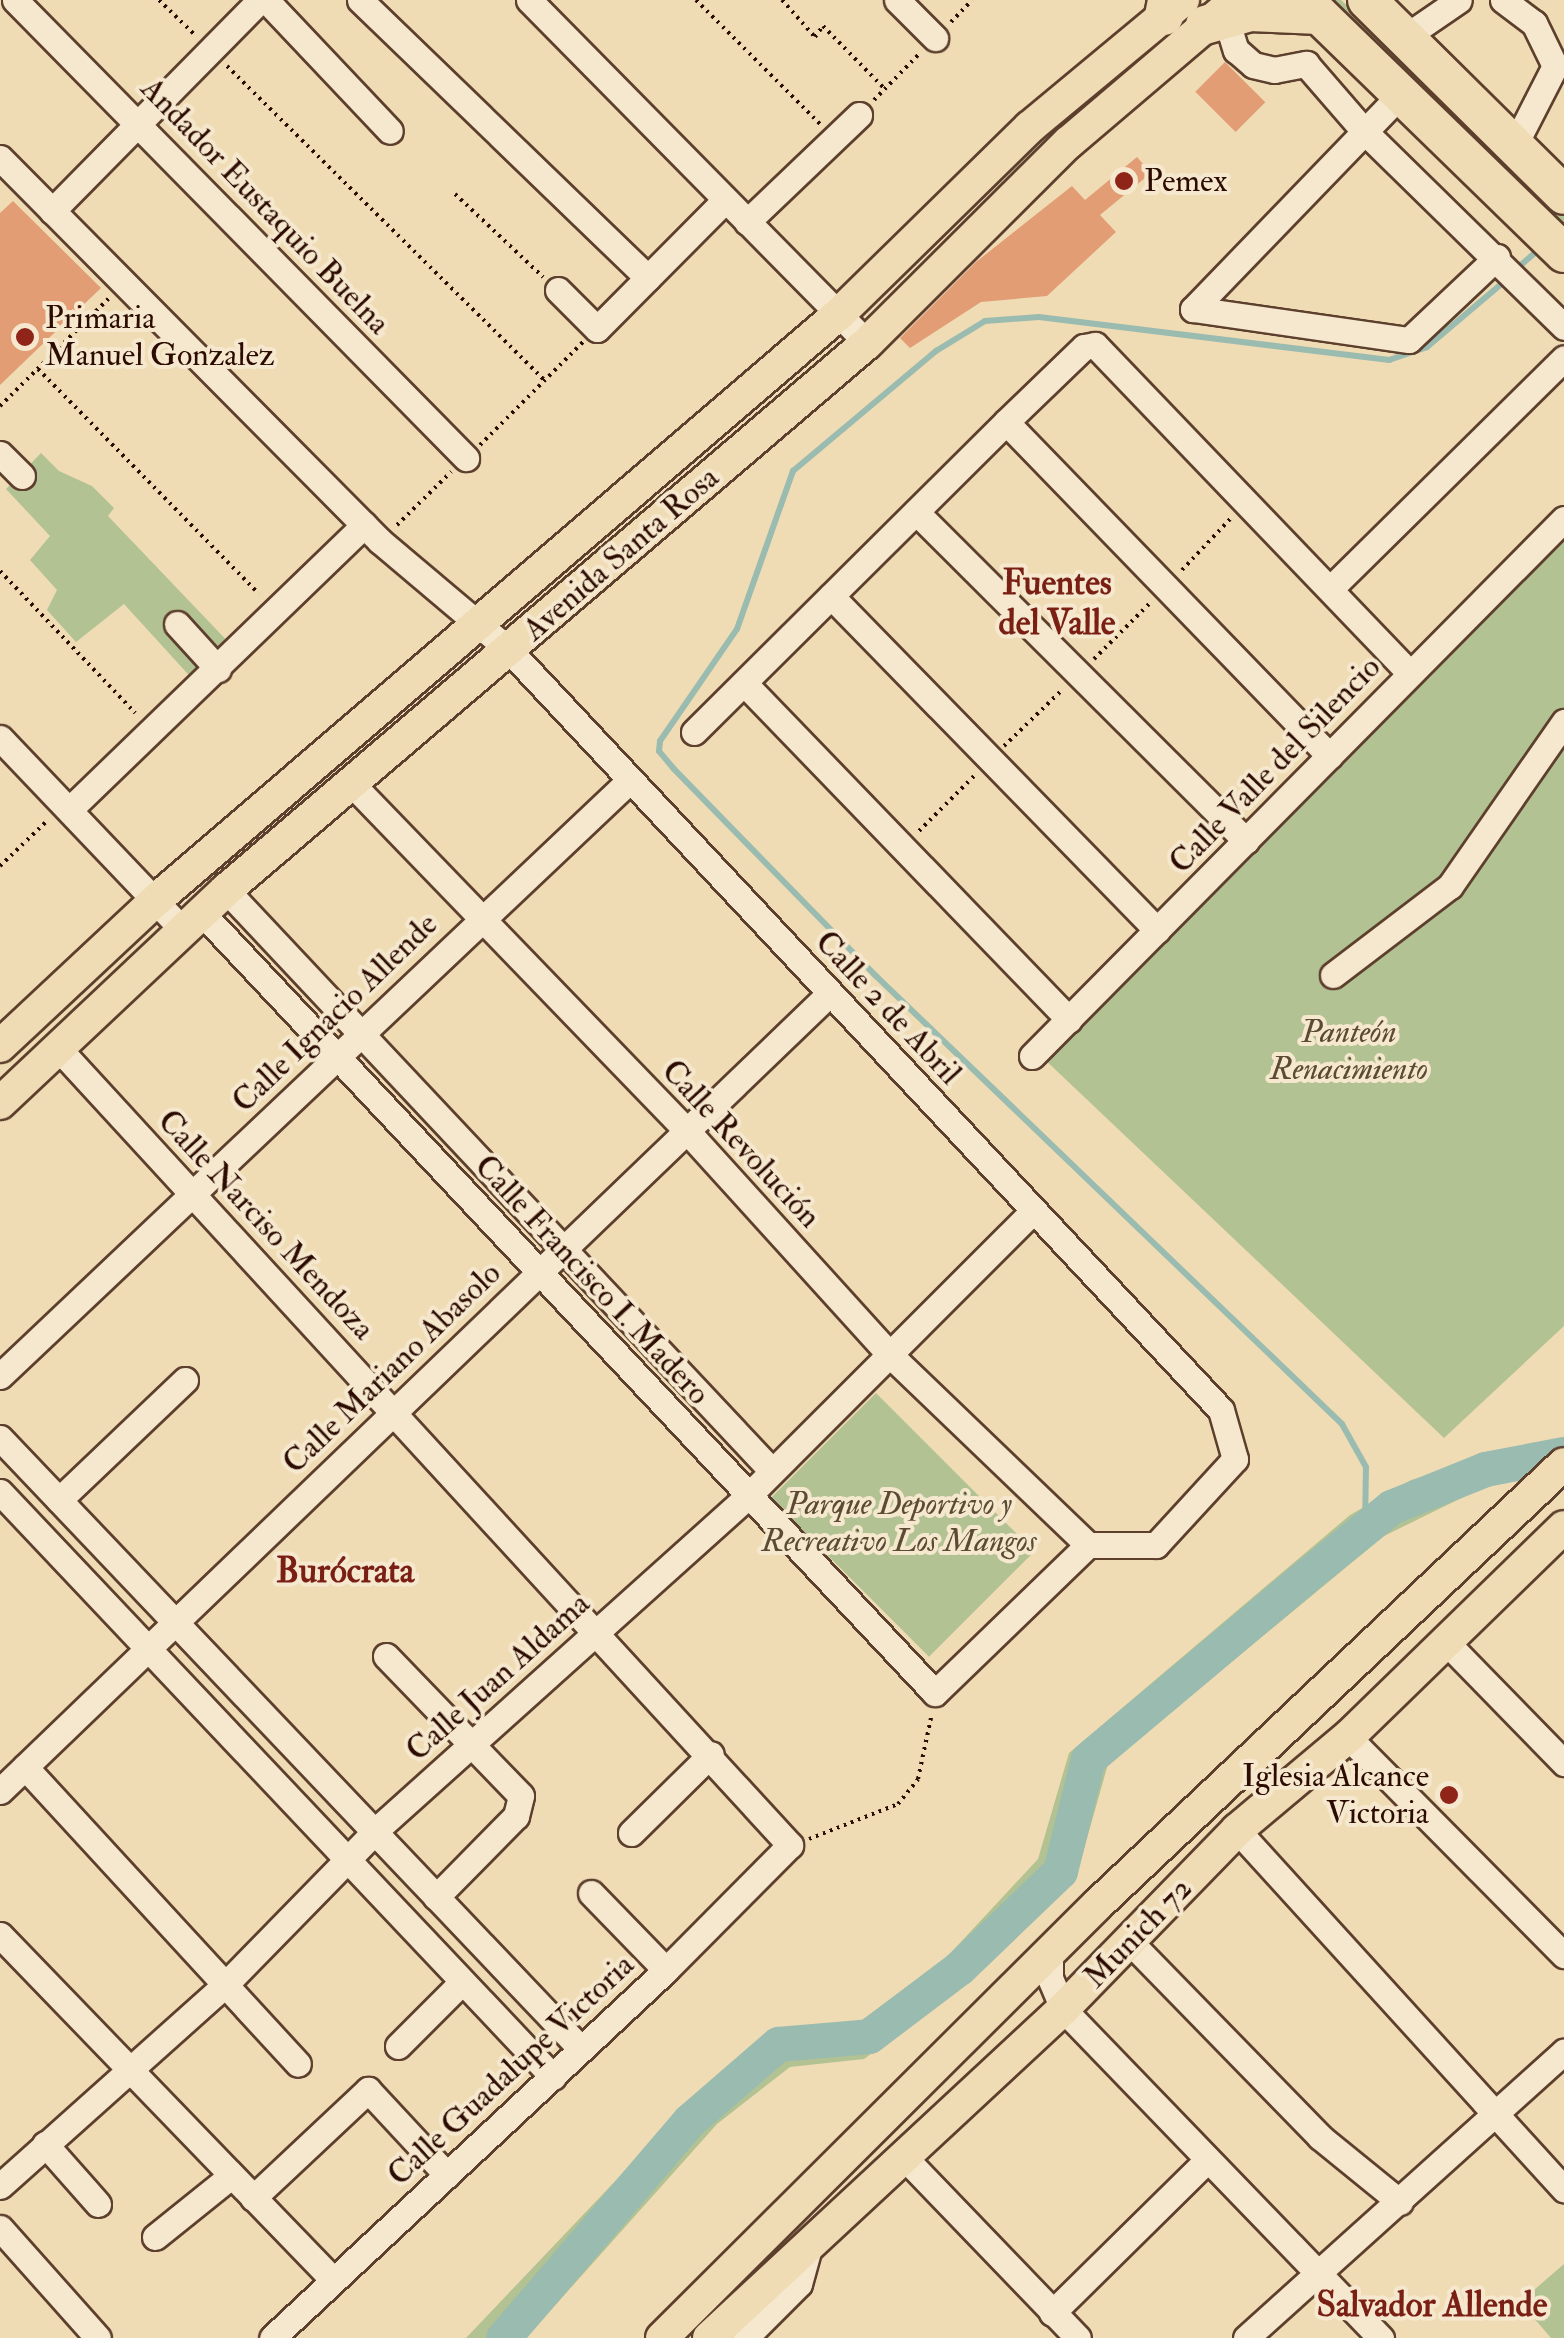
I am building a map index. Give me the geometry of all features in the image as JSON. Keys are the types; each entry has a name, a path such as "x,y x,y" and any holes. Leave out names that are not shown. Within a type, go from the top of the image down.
{"highway":[{"path":"1367,0 1564,195"},
{"path":"1197,9 1318,14 1398,97 1564,252"}],"main road":[{"name":"Avenida Santa Rosa","path":"0,1046 156,900 838,314 1030,126 1197,9"},
{"name":"Avenida Santa Rosa","path":"0,1103 226,890 867,343 1068,144 1197,9"},
{"name":"Munich 72","path":"662,2338 1050,1952 1564,1464"},
{"name":"Munich 72","path":"709,2338 1063,2009 1237,1830 1348,1736 1560,1538"}],"street":[{"name":"Andador Eustaquio Buelna","path":"16,0 466,458"},
{"path":"52,211 263,0 390,131"},
{"path":"360,0 648,278"},
{"path":"529,0 867,343"},
{"path":"897,0 935,38"},
{"path":"1405,36 1460,0"},
{"path":"1503,0 1534,22 1556,66 1514,146"},
{"path":"1197,9 1253,65 1274,70 1306,64"},
{"path":"1306,64 1318,14"},
{"path":"1306,64 1364,131 1511,269 1564,327"},
{"path":"1398,97 1192,306 1410,340 1511,269"},
{"path":"747,222 859,115"},
{"name":"Calle 2 de Abril","path":"0,158 372,533 472,625 509,650 1221,1410 1235,1459 1156,1544 1088,1544"},
{"path":"558,290 597,328 725,200"},
{"path":"694,732 1006,422 1084,348 1095,345 1410,673"},
{"path":"1331,588 1564,358"},
{"path":"1006,422 1330,756"},
{"path":"0,454 22,476"},
{"path":"916,512 1246,841"},
{"name":"Calle Valle del Silencio","path":"1032,1056 1564,519"},
{"path":"70,810 276,612 372,533"},
{"path":"831,596 1157,930"},
{"path":"177,624 218,668"},
{"path":"744,683 1069,1020"},
{"path":"1333,975 1450,886 1564,722"},
{"name":"Calle Francisco I. Madero","path":"0,738 156,900 192,921 335,1056 542,1270 748,1496 935,1692"},
{"name":"Calle Ignacio Allende","path":"0,1376 630,781"},
{"name":"Calle Revolución","path":"351,783 479,920 688,1131 890,1354 1088,1544"},
{"name":"Calle Francisco I. Madero","path":"226,890 567,1247 772,1471"},
{"name":"Calle Mariano Abasolo","path":"0,1791 145,1647 830,993"},
{"name":"Calle Narciso Mendoza","path":"59,1049 192,1196 394,1408 790,1845"},
{"name":"Calle Juan Aldama","path":"0,2186 224,1986 376,1831 748,1496 1034,1210"},
{"path":"58,1500 186,1380"},
{"path":"0,1438 580,2048"},
{"path":"0,1492 348,1857 460,1984 552,2077"},
{"path":"935,1692 1088,1544"},
{"path":"1447,1643 1564,1763"},
{"path":"386,1656 516,1785 521,1805 436,1896"},
{"path":"1348,1736 1564,1955"},
{"path":"630,1833 711,1754"},
{"path":"25,1767 298,2064"},
{"path":"1237,1830 1498,2110 1564,2189"},
{"name":"Calle Guadalupe Victoria","path":"272,2338 330,2277 666,1970 790,1845"},
{"path":"592,1893 666,1970"},
{"path":"0,1935 330,2277"},
{"path":"1131,1942 1320,2138 1400,2202"},
{"path":"1050,1952 1050,1978 1063,2009 1205,2162 1381,2338"},
{"path":"398,2046 460,1984"},
{"path":"1246,2338 1564,2052"},
{"path":"253,2198 368,2090 446,2175"},
{"path":"45,2144 98,2204"},
{"path":"902,2156 1078,2338"},
{"path":"1052,2313 1205,2162"},
{"path":"156,2237 230,2176"},
{"path":"0,2228 98,2338"},
{"path":"762,2333 799,2284 810,2244"}],"path":[{"path":"159,0 544,380"},
{"path":"696,0 835,138"},
{"path":"782,0 815,37 823,26 885,88"},
{"path":"859,115 972,0"},
{"path":"455,194 558,290"},
{"path":"0,406 123,284"},
{"path":"372,533 466,458 597,328"},
{"path":"38,369 276,612"},
{"path":"0,572 152,731"},
{"path":"0,866 57,812 70,810"},
{"path":"790,1845 898,1804 926,1756 935,1692"}],"green space":[{"path":"1331,0 1341,0 1564,212 1564,233"},
{"path":"41,453 59,471 92,486 114,508 108,516 234,648 197,684 124,604 76,642 47,610 57,590 30,560 50,536 6,489"},
{"name":"Panteón Renacimiento","path":"1564,531 1564,1326 1444,1438 1041,1056"},
{"name":"Parque Deportivo y Recreativo Los Mangos","path":"876,1393 1034,1551 929,1657 771,1498"},
{"path":"1564,1437 1564,1472 1496,1481 1384,1536 1108,1764 1075,1881 970,1981 864,2059 790,2067 717,2124 526,2338 466,2338 659,2135 689,2121 753,2044 862,2020 945,1959 1038,1859 1069,1753 1350,1515 1411,1480"},
{"path":"1564,2264 1564,2338 1551,2338 1520,2302"}],"building":[{"path":"1225,62 1265,102 1236,132 1195,92"},
{"path":"1137,157 1151,173 1100,215 1116,232 1047,296 981,302 910,348 900,338 976,262 1072,186 1085,200"},
{"name":"Primaria Manuel Gonzalez","path":"13,201 101,288 0,385 0,213"}],"waterway":[{"path":"1514,271 1542,247"},
{"path":"1365,1528 1366,1467 1342,1424 875,975 674,769 659,751 660,741 737,629 793,471 936,351 985,321 1039,317 1389,360 1427,347 1506,280"},
{"path":"503,2338 689,2121 778,2044 869,2036 959,1968 1060,1871 1088,1759 1306,1576 1391,1507 1485,1469 1564,1454"}],"place":[{"name":"Pemex","path":"1124,181"},
{"name":"Primaria Manuel Gonzalez","path":"25,337"},
{"name":"Iglesia Alcance Victoria","path":"1449,1795"}],"district":[{"name":"Fuentes del Valle","path":"1057,603"},
{"name":"Burócrata","path":"345,1571"},
{"name":"Salvador Allende","path":"1432,2305"}]}
